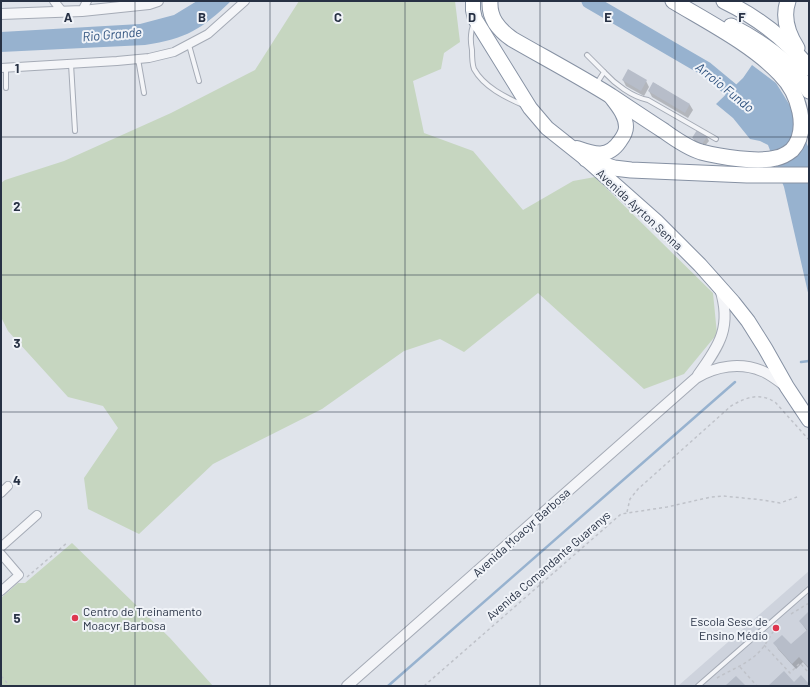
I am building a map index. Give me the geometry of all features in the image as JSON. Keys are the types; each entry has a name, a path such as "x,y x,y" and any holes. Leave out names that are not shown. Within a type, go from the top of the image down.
{"highway":[{"name":"Avenida Ayrton Senna","path":"473,1 475,19 530,108 547,128 586,159 656,221 719,287 748,321 787,387 809,420"},
{"path":"490,6 499,28 512,39 611,96 679,141 700,151 726,157 765,160 786,155 798,146 806,129 804,112 791,86 762,57 673,1"},
{"path":"677,1 732,26 755,39 791,68 809,91"},
{"path":"724,1 758,20 770,29 788,45 807,66"},
{"path":"788,1 785,17 788,29 792,40 807,66"},
{"path":"567,144 601,154 608,153 616,146 625,134 626,127 621,110 611,96"},
{"path":"586,159 614,168 631,170 747,175 809,175"}],"street":[{"path":"54,1 62,11"},
{"path":"82,11 87,1"},
{"path":"1,14 82,11 149,4 158,1"},
{"path":"3,68 138,59 174,52 208,34 245,1"},
{"name":"Avenida Moacyr Barbosa","path":"696,378 714,351 724,329 726,316 719,287"},
{"name":"Avenida Moacyr Barbosa","path":"347,686 696,378 716,368 728,366 741,367 763,371 787,387"},
{"path":"1,493 8,486"},
{"path":"1,547 37,515"},
{"path":"1,554 19,575 1,591"}],"lane":[{"path":"475,19 471,30 474,67 480,76 495,90 506,98 530,108"},
{"path":"189,45 199,81"},
{"path":"587,55 611,80 621,87 642,99 648,100 716,139"},
{"path":"138,59 144,93"},
{"path":"71,64 75,132"},
{"path":"3,68 6,88"},
{"path":"595,87 604,72"},
{"path":"698,686 809,589"}],"path":[{"path":"627,512 630,499 638,489 731,406 744,399 758,396 770,399 776,403 809,440"},
{"name":"Avenida Comandante Guaranys","path":"424,686 618,515 627,512 667,507 723,496 780,503 797,497"},
{"path":"19,575 26,578 68,542"},
{"path":"787,616 809,604"},
{"path":"718,678 753,658 780,622"},
{"path":"764,645 790,673 800,663 809,673"},
{"path":"740,666 757,686"},
{"path":"1,676 10,686"}],"shaded area":[{"name":"Escola Sesc de Ensino Médio","path":"809,571 809,686 678,686"}],"green space":[{"path":"299,1 455,1 460,42 444,53 441,69 413,81 424,133 473,151 523,210 573,181 595,177 713,293 717,334 684,374 644,389 538,293 464,352 440,339 404,351 322,409 213,464 139,534 88,509 84,478 118,428 103,406 68,397 8,331 1,317 1,183 5,180 64,161 171,113 255,70"},
{"name":"Centro de Treinamento Moacyr Barbosa","path":"72,543 170,638 213,686 1,686 1,598 18,583 25,583"}],"water":[{"name":"Rio Grande","path":"197,1 231,1 202,26 183,36 159,43 145,45 1,52 1,32 140,24 174,15"},
{"path":"752,65 776,83 794,112 809,149 809,297 784,187 768,145 760,141 750,139 733,118 716,104 743,78"}],"building":[{"path":"628,69 647,80 641,91 622,80"},
{"path":"653,82 690,104 685,113 648,91"},
{"path":"697,130 707,137 702,144 692,138"},
{"path":"808,612 809,668 799,657 792,664 773,643 782,635 791,644 807,630 799,621"},
{"path":"784,671 794,682 801,675 809,686 768,686"},
{"path":"736,676 746,686 726,685"}],"waterway":[{"name":"Arroio Fundo","path":"589,1 706,69 747,103"},
{"path":"801,362 809,361"},
{"path":"388,686 735,382"}],"place":[{"name":"Centro de Treinamento Moacyr Barbosa","path":"75,618"},
{"name":"Escola Sesc de Ensino Médio","path":"776,628"}]}
